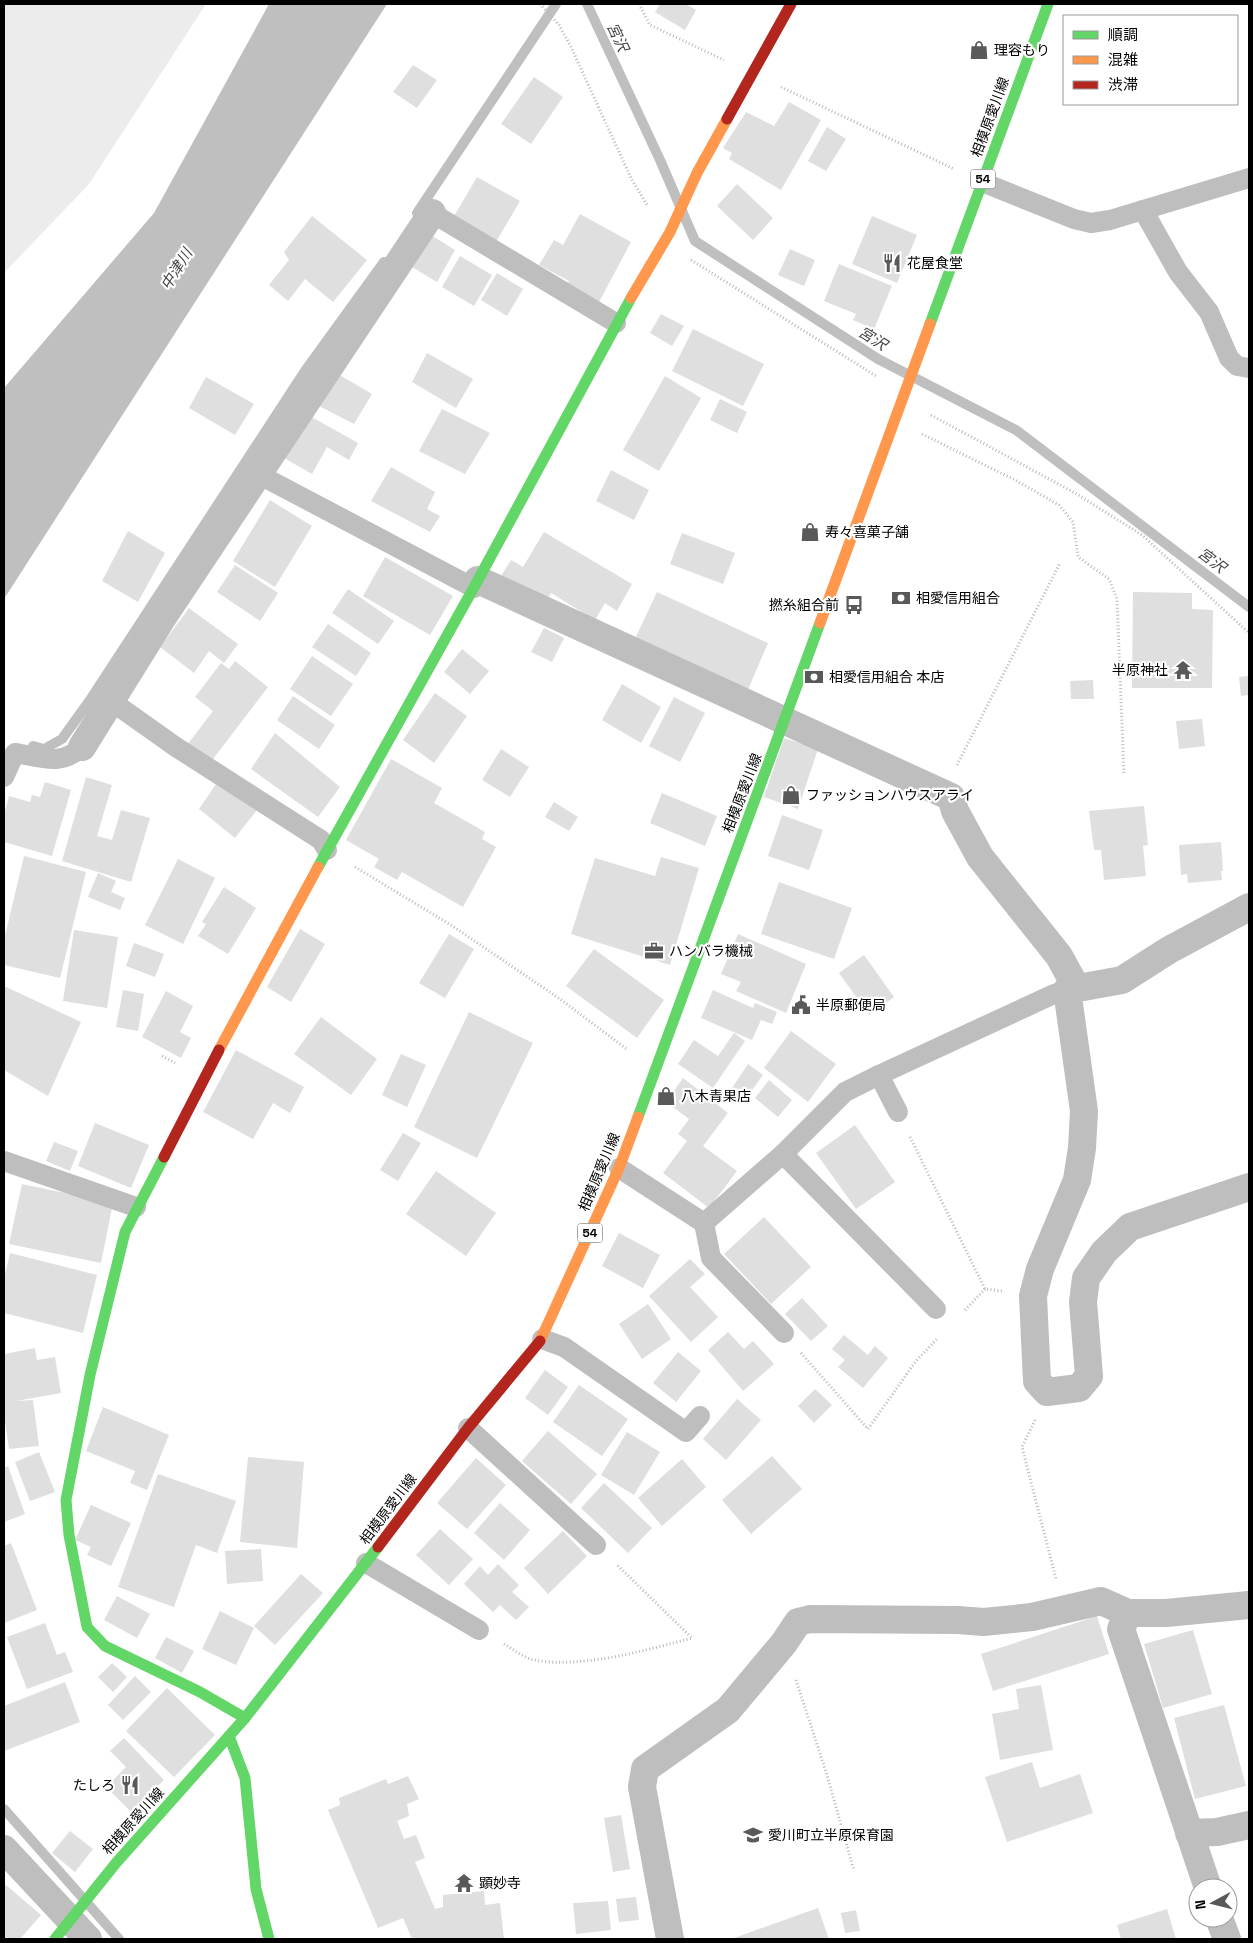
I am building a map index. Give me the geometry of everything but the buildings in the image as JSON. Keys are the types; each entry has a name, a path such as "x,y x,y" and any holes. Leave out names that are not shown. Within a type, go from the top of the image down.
{"main road":[{"path":"245,1718 200,1692 105,1646 87,1627 69,1535 66,1500 90,1375 125,1232 136,1207 327,850 476,584 616,323 670,232 697,173 791,4"},
{"name":"相模原愛川線","path":"62,1929 116,1863 245,1718 468,1428 542,1339 619,1168 1048,4"},
{"path":"230,1736 245,1778 256,1889 269,1939"}],"street":[{"path":"82,747 161,620 432,213"},
{"path":"476,584 951,797 955,811 980,857 1059,956 1072,988 1084,1111 1082,1148 1077,1180 1040,1269 1034,1296 1037,1381 1047,1392 1079,1388 1089,1376 1084,1302 1085,1286 1086,1278 1104,1252 1130,1227 1249,1187"},
{"path":"1072,988 1122,980 1169,950 1249,907"},
{"path":"670,1939 642,1787 645,1769 728,1710 784,1643 798,1622 810,1619 958,1620 984,1622 1032,1617 1101,1601 1128,1613 1166,1614 1249,1605"},
{"path":"1128,1613 1121,1629 1205,1878"},
{"path":"1189,1833 1217,1832 1249,1825"},
{"path":"4,1849 62,1929 88,1939"}],"lane":[{"path":"982,182 1074,219 1091,222 1110,220 1249,178"},
{"path":"1143,210 1178,272 1208,312 1229,358 1237,366 1249,368"},
{"path":"432,213 616,323"},
{"path":"258,474 476,584"},
{"path":"111,701 176,747 321,840 327,850"},
{"path":"4,777 15,753 55,760 72,756 82,747"},
{"path":"704,1223 783,1154 845,1092 1054,994 1072,988"},
{"path":"879,1075 898,1112"},
{"path":"783,1154 936,1308"},
{"path":"4,1161 136,1207"},
{"path":"619,1168 704,1223 711,1258 784,1334"},
{"path":"542,1339 564,1347 686,1432 700,1416"},
{"path":"468,1428 596,1545"},
{"path":"366,1563 479,1630"}],"path":[{"path":"639,4 650,25 982,182"},
{"path":"902,400 1075,493 1142,536 1249,633"},
{"path":"895,420 1015,480 1059,505 1073,522 1078,557 1109,579 1117,598 1124,775"},
{"path":"951,797 952,775 1060,563"},
{"path":"327,850 451,925 560,999 654,1070"},
{"path":"898,1112 985,1289"},
{"path":"985,1289 1034,1296"},
{"path":"960,1315 985,1289"},
{"path":"784,1334 868,1429 916,1361 941,1335"},
{"path":"1047,1392 1022,1447 1064,1609"},
{"path":"479,1630 533,1660 576,1662 631,1653 692,1638 596,1545"},
{"path":"784,1643 827,1774 854,1871"}],"shaded area":[{"path":"4,4 206,4 89,184 4,273"}],"water":[{"name":"中津川","path":"269,4 387,4 4,599 4,388 154,213"}],"waterway":[{"path":"417,213 556,4"},
{"name":"宮沢","path":"587,4 660,160 695,241 878,359 1016,430 1249,607"},
{"path":"33,746 44,749 62,739 90,700 305,371 384,262"},
{"path":"4,1809 119,1939"}],"traffic: fast":[{"path":"930,324 1048,4"},
{"path":"318,867 478,580 631,298"},
{"path":"638,1117 820,623"},
{"path":"164,1157 125,1232 90,1375 66,1500 69,1535 87,1627 105,1646 200,1692 245,1718"},
{"path":"55,1939 116,1863 245,1718 378,1547"},
{"path":"229,1736 245,1778 256,1889 269,1939"}],"traffic: slow":[{"path":"631,298 670,232 697,173 727,119"},
{"path":"820,623 930,324"},
{"path":"219,1050 318,867"},
{"path":"540,1341 619,1168 638,1117"}],"traffic: jam":[{"path":"727,119 791,4"},
{"path":"164,1157 219,1050"},
{"path":"378,1547 468,1428 540,1341"}],"place":[{"name":"理容もり","path":"979,50"},
{"name":"花屋食堂","path":"892,263"},
{"name":"寿々喜菓子舗","path":"810,532"},
{"name":"相愛信用組合","path":"901,598"},
{"name":"撚糸組合前","path":"854,605"},
{"name":"半原神社","path":"1183,670"},
{"name":"相愛信用組合 本店","path":"814,677"},
{"name":"ファッションハウスアライ","path":"791,795"},
{"name":"ハンバラ機械","path":"654,951"},
{"name":"半原郵便局","path":"801,1005"},
{"name":"八木青果店","path":"666,1096"},
{"name":"たしろ","path":"130,1785"},
{"name":"愛川町立半原保育園","path":"753,1835"},
{"name":"顕妙寺","path":"464,1883"}]}
